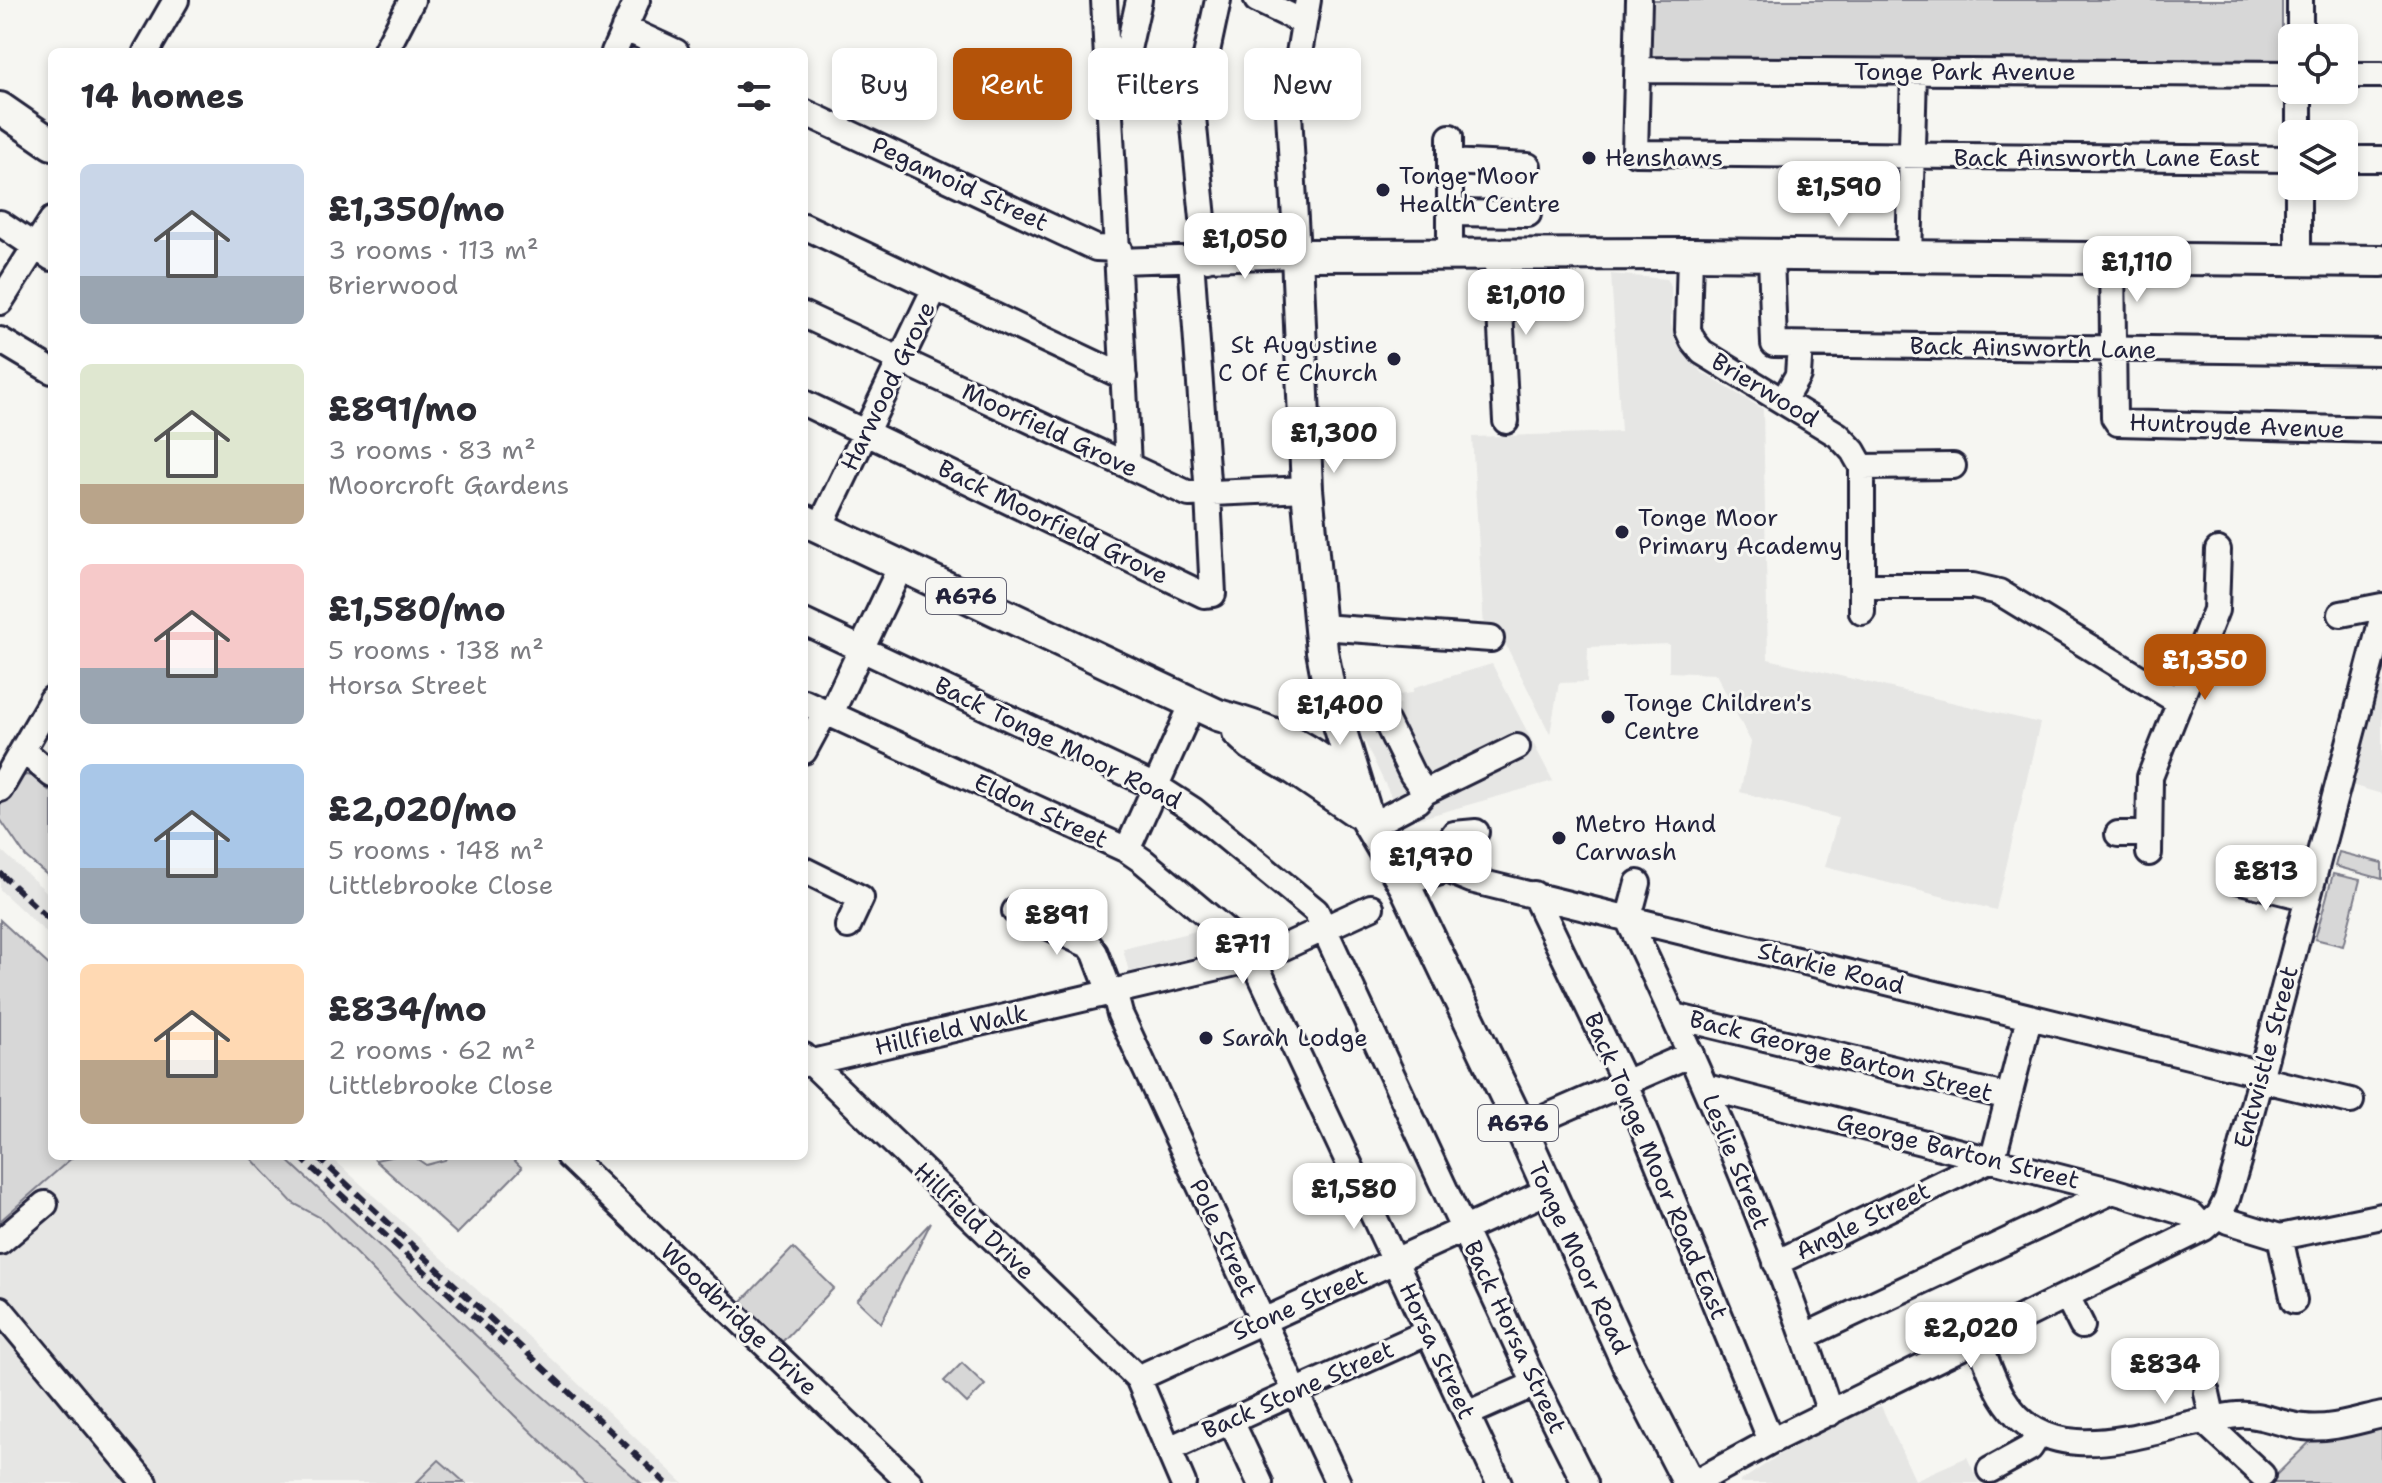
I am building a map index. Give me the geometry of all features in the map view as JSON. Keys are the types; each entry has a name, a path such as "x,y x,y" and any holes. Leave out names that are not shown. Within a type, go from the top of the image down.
{"main road":[{"path":"0,108 48,141"},
{"path":"1367,822 1344,733 1331,699 1321,627 1307,489 1297,255 1690,254 2382,261"},
{"name":"Tonge Moor Road","path":"812,524 1206,709 1252,745 1301,759 1367,822 1403,883 1521,1128 1628,1365 1692,1483"},
{"path":"1301,759 1324,722 1331,699"}],"street":[{"path":"148,48 176,0"},
{"path":"387,48 412,0"},
{"path":"616,48 637,0"},
{"path":"1104,0 1107,48"},
{"path":"1128,48 1139,0"},
{"path":"1208,495 1193,117 1218,0"},
{"path":"1257,0 1305,11 1289,113 1297,255"},
{"path":"1639,0 1639,70"},
{"path":"2300,0 2300,24"},
{"path":"624,28 667,48"},
{"name":"Tonge Park Avenue","path":"1639,70 2278,74"},
{"name":"Back Ainsworth Lane East","path":"1639,70 1635,153 2278,159"},
{"path":"1909,257 1914,72"},
{"path":"2358,75 2382,75"},
{"name":"Pegamoid Street","path":"808,114 1096,248 1119,255 1199,259 1297,255"},
{"path":"1111,120 1128,465"},
{"path":"1450,137 1450,254"},
{"path":"2358,159 2382,159"},
{"path":"1450,162 1528,166"},
{"path":"2298,200 2298,261"},
{"path":"1450,213 1528,214"},
{"path":"0,223 43,253 0,302"},
{"path":"808,228 1124,377"},
{"name":"Brierwood","path":"1690,254 1688,330 1693,341 1702,352 1838,435 1862,467"},
{"path":"1497,256 1514,377 1506,421"},
{"name":"Back Ainsworth Lane","path":"1771,256 1774,344 2382,352"},
{"path":"2112,260 2114,349"},
{"name":"Harwood Grove","path":"812,524 866,431 935,288"},
{"name":"Moorfield Grove","path":"808,317 1181,491 1208,495 1307,489"},
{"path":"0,340 48,369"},
{"path":"1783,401 1798,375 1800,345"},
{"name":"Huntroyde Avenue","path":"2114,349 2114,417 2124,425 2382,430"},
{"name":"Back Moorfield Grove","path":"808,405 1204,595 1213,594 1208,495"},
{"path":"1862,612 1862,467 1953,466"},
{"path":"2118,834 2149,843 2150,777 2216,610 2208,583 2218,550"},
{"path":"808,741 820,710 862,649 901,566"},
{"path":"1862,586 1973,586 1999,592 2179,702"},
{"path":"2341,614 2382,606"},
{"name":"Entwistle Street","path":"2212,1221 2227,1199 2308,898 2373,691 2382,619"},
{"name":"Back Tonge Moor Road","path":"808,624 1156,787 1193,810 1316,911 1324,929"},
{"path":"1321,627 1491,639"},
{"path":"0,789 48,706"},
{"path":"1127,850 1156,787 1206,709"},
{"name":"Eldon Street","path":"820,710 1127,850 1233,936 1253,959"},
{"path":"1387,723 1412,774 1425,792"},
{"path":"1367,822 1417,801 1425,792 1517,747"},
{"path":"23,750 48,772"},
{"path":"1403,883 1447,870 1454,834 1476,832"},
{"name":"Starkie Road","path":"1447,870 1471,880 2351,1101"},
{"path":"808,872 861,898 848,926"},
{"path":"2237,880 2308,898"},
{"path":"1628,917 1638,883"},
{"name":"Back Tonge Moor Road East","path":"1534,894 1625,1083 1771,1441"},
{"name":"Hillfield Walk","path":"808,1061 1253,959 1371,907"},
{"name":"Pole Street","path":"1015,911 1090,946 1095,953 1105,993 1120,1014 1338,1483"},
{"name":"Leslie Street","path":"1628,917 1706,1087 1805,1336 1830,1413"},
{"name":"Back Horsa Street","path":"1324,929 1535,1384 1585,1483"},
{"name":"Horsa Street","path":"1253,959 1499,1483"},
{"name":"Back George Barton Street","path":"1674,1016 2009,1097"},
{"path":"1993,1158 2029,1018"},
{"path":"1521,1128 1691,1054"},
{"name":"Hillfield Drive","path":"808,1063 993,1223 1138,1378"},
{"name":"George Barton Street","path":"1706,1087 1993,1158 2185,1212 2196,1218 2228,1221 2280,1237"},
{"name":"Angle Street","path":"1776,1263 1993,1158"},
{"name":"Woodbridge Drive","path":"572,1160 910,1483"},
{"name":"Stone Street","path":"1138,1378 1548,1191"},
{"path":"1805,1336 2113,1191"},
{"path":"0,1242 45,1204"},
{"path":"2294,1301 2280,1237 2382,1216"},
{"path":"1692,1483 2212,1221"},
{"path":"2067,1296 2082,1326"},
{"path":"0,1309 145,1483"},
{"name":"Back Stone Street","path":"1169,1449 1428,1332"},
{"path":"1978,1340 2002,1397 2018,1418 2060,1445 2120,1451 2209,1421 2238,1415 2266,1417 2300,1427 2323,1429 2382,1415"},
{"path":"1138,1378 1183,1483"},
{"path":"1467,1414 1535,1384"},
{"path":"2207,1393 2209,1421 2262,1475"},
{"path":"1231,1421 1260,1483"},
{"path":"1990,1470 2030,1448 2039,1434"}],"shaded area":[{"path":"1649,0 2282,0 2282,24 2278,24 2278,61 1649,58"},
{"name":"Tonge Moor Primary Academy","path":"1611,274 1666,279 1671,286 1671,324 1680,349 1703,373 1763,409 1768,659 2040,723 1996,910 1825,867 1838,818 1740,792 1751,742 1716,674 1669,672 1669,644 1588,647 1587,682 1559,683 1550,734 1498,629 1484,628 1472,437 1621,432"},
{"path":"1492,664 1553,781 1404,823 1355,722 1401,703 1398,695 1412,693 1415,687"},
{"path":"2382,676 2382,794 2351,785"},
{"path":"32,776 48,790 48,876 26,857 0,819 0,805 17,779"},
{"path":"0,849 48,893 48,934 0,890"},
{"path":"2339,852 2382,863 2382,879 2335,866"},
{"path":"2333,874 2360,880 2343,946 2315,939"},
{"path":"0,920 48,964 48,1160 69,1160 0,1221"},
{"path":"1200,930 1218,951 1129,972 1123,949"},
{"path":"68,1160 253,1160 293,1203 321,1218 585,1483 0,1483 0,1219"},
{"path":"253,1160 287,1160 513,1370 641,1483 585,1483 321,1218 293,1203"},
{"path":"287,1160 334,1160 683,1483 641,1483 513,1370"},
{"path":"375,1160 419,1160 426,1165 445,1160 514,1160 522,1168 457,1234"},
{"path":"931,1222 881,1323 857,1300"},
{"path":"793,1248 834,1288 779,1345 738,1305"},
{"path":"962,1363 985,1385 967,1403 944,1381"},
{"path":"1881,1406 1915,1480 1967,1457 1979,1483 1738,1483 1817,1429"},
{"path":"2382,1415 2382,1483 2268,1483 2323,1429"},
{"path":"439,1460 465,1483 416,1483"}],"railway":[{"path":"0,873 48,918"},
{"path":"303,1160 505,1345"},
{"path":"321,1160 666,1483"}],"place":[{"name":"Henshaws","path":"1589,158"},
{"name":"Tonge Moor Health Centre","path":"1383,190"},
{"name":"St Augustine C Of E Church","path":"1394,359"},
{"name":"Tonge Moor Primary Academy","path":"1622,532"},
{"name":"Tonge Children's Centre","path":"1608,717"},
{"name":"Metro Hand Carwash","path":"1559,838"},
{"name":"Sarah Lodge","path":"1206,1038"}]}
